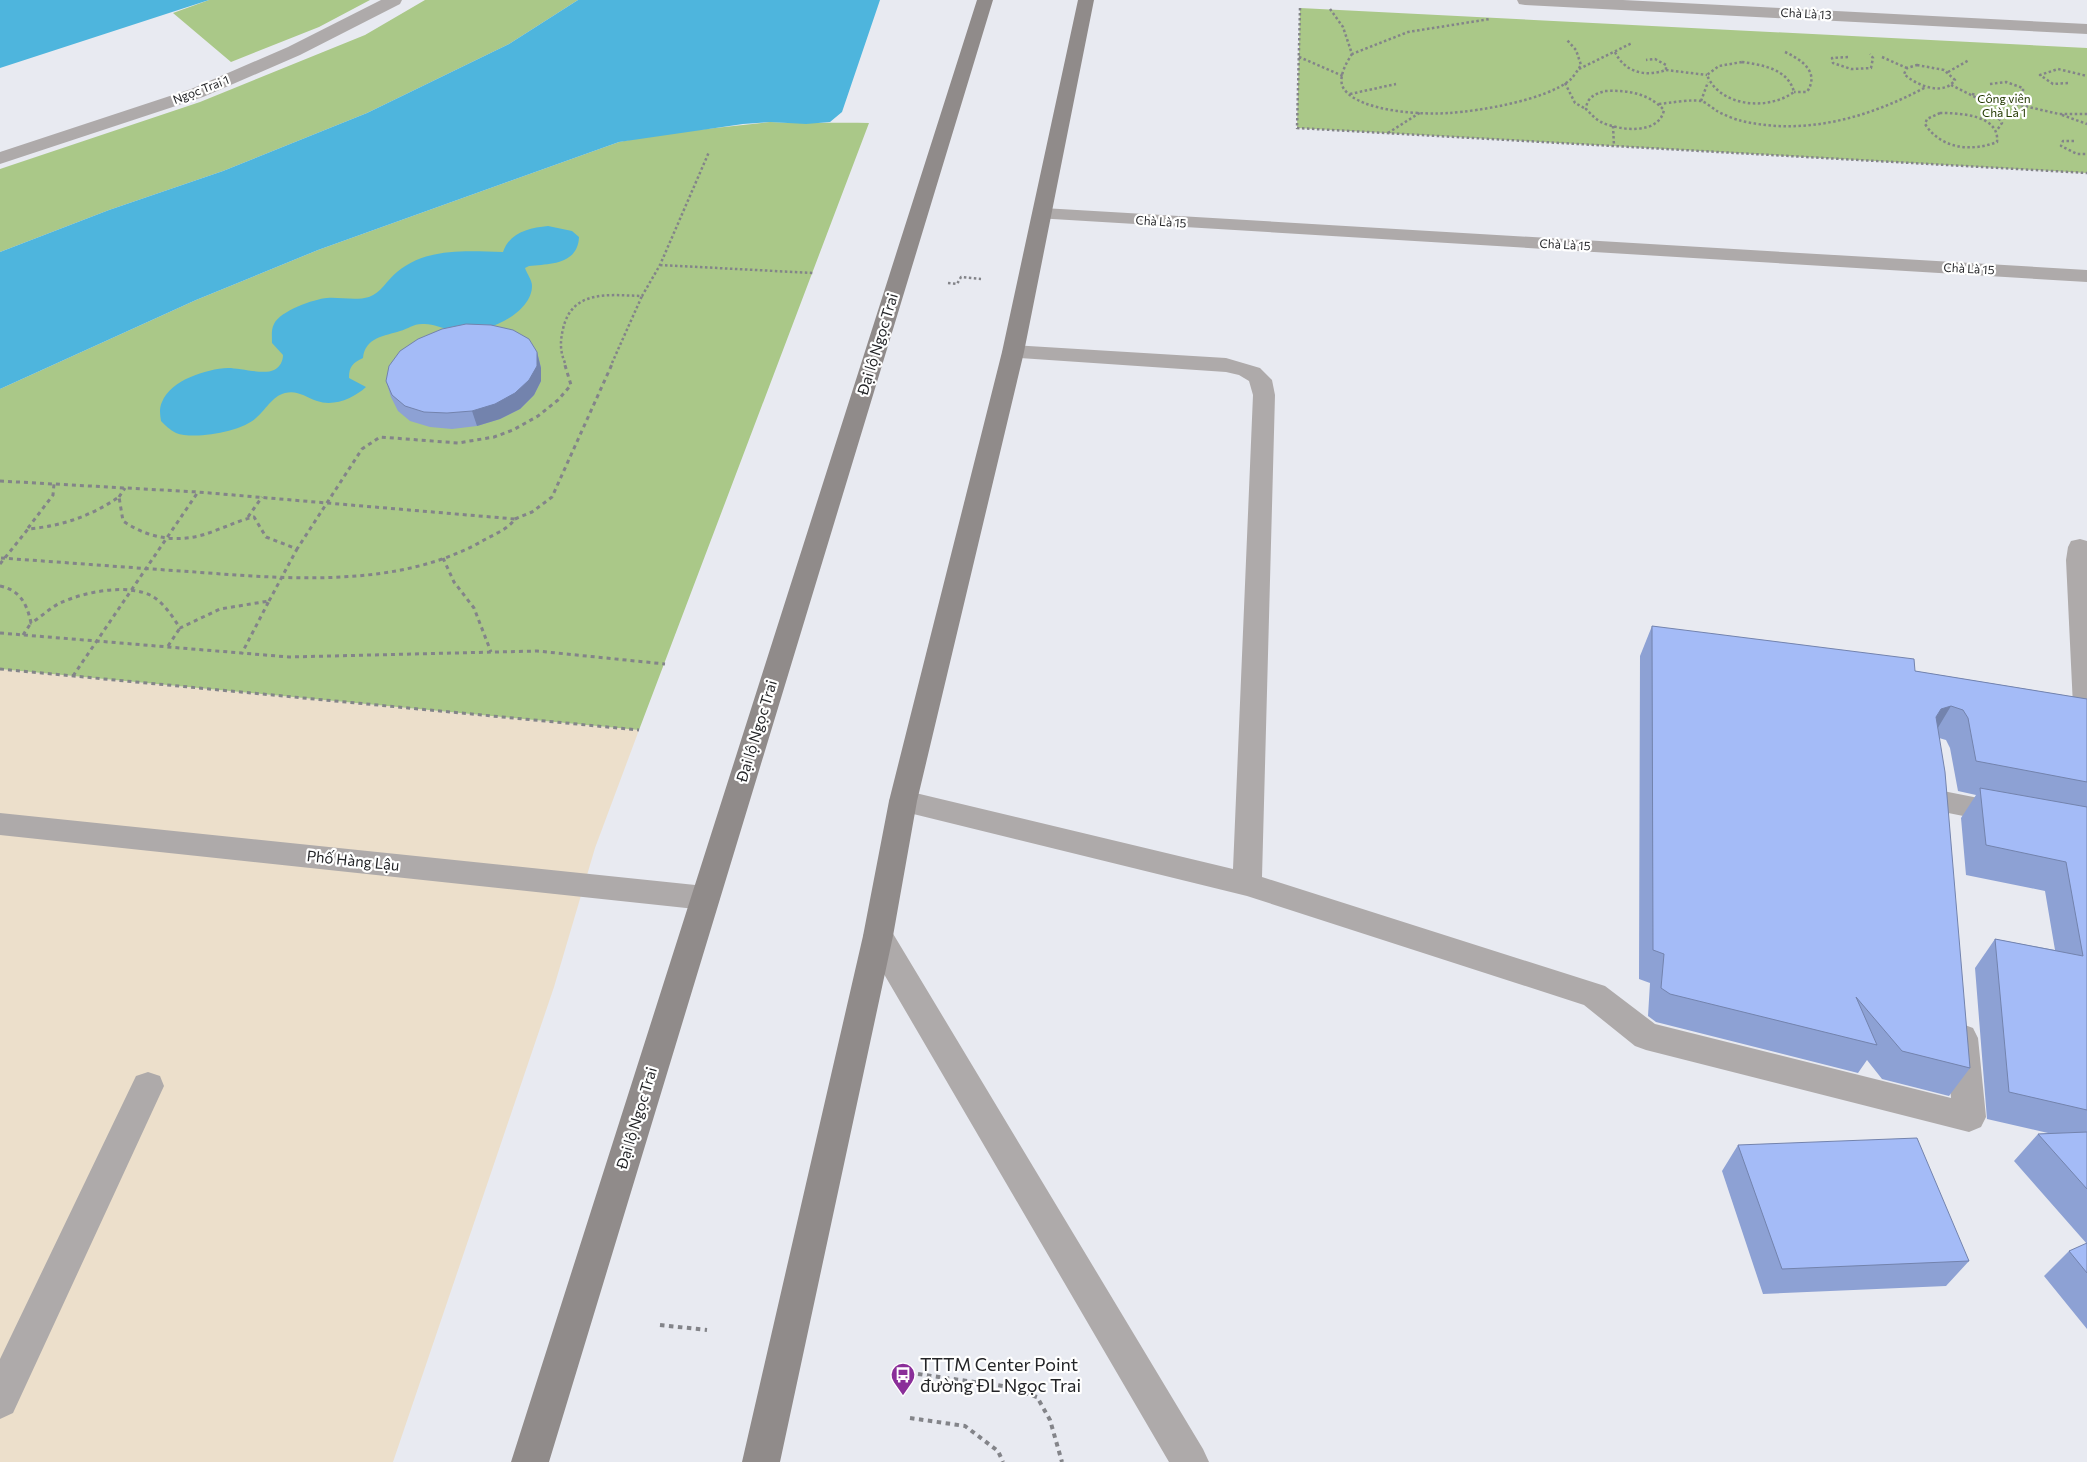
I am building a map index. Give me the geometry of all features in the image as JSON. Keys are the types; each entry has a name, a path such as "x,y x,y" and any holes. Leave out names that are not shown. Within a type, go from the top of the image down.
{"main road":[{"name":"Đại lộ Ngọc Trai","path":"530,1462 985,0"},
{"path":"761,1462 878,936 903,801 1013,352 1086,0"}],"street":[{"name":"Ngọc Trai 1","path":"0,158 197,94 294,51 394,0"},
{"name":"Chà Là 13","path":"1525,0 2087,29"},
{"name":"Chà Là 15","path":"1043,214 2087,276"},
{"path":"1013,352 1226,365 1246,370 1258,376 1271,396 1260,758 1248,884"},
{"path":"2087,549 2080,547 2079,560 2087,706"},
{"path":"1946,831 1941,788 2030,817"},
{"path":"903,801 1248,884 1594,995 1646,1036 1969,1117 1960,1008"},
{"name":"Phố Hàng Lậu","path":"0,824 705,898"},
{"path":"878,936 1190,1462"},
{"path":"0,1400 148,1086"}],"path":[{"path":"1300,8 1297,128 2087,173"},
{"path":"1330,9 1343,27 1352,54 1342,76 1344,90 1369,105 1421,112 1449,113 1496,107 1565,84 1579,69 1638,40"},
{"path":"1352,54 1408,32 1496,18"},
{"path":"1564,36 1576,50 1581,65 1579,69"},
{"path":"1707,75 1708,82 1713,89 1723,95 1752,103 1779,102 1794,92 1807,92 1813,86 1813,75 1809,67 1781,50"},
{"path":"1615,52 1621,64 1635,71 1658,74 1666,70 1707,75 1719,66 1742,62 1756,64 1775,70 1789,79 1793,85 1794,92"},
{"path":"1299,57 1342,76"},
{"path":"1848,57 1832,58 1833,63 1843,69 1870,68 1872,62"},
{"path":"1646,60 1655,59 1666,65 1666,70"},
{"path":"1917,65 1942,69 1953,76 1955,80 1951,85 1943,88 1926,87 1917,84 1904,74 1907,68 1917,65"},
{"path":"2068,84 2056,86 2040,76 2047,71 2063,68 2087,76"},
{"path":"1990,84 1999,81 2010,81 2023,88 2023,94 2006,102"},
{"path":"1700,101 1708,82"},
{"path":"1350,94 1396,84"},
{"path":"1565,84 1575,104 1601,122 1613,126 1640,129 1660,122 1664,116 1664,110 1659,104 1634,92 1605,91 1589,98 1586,110"},
{"path":"1951,85 1989,104 2002,123 1997,130"},
{"path":"1659,104 1700,101 1712,110 1750,124 1796,126 1869,113 1897,103 1926,87"},
{"path":"1972,94 2059,114 2087,124"},
{"path":"1387,133 1421,112"},
{"path":"1951,112 1973,116 1997,130 1999,136 1997,142 1981,148 1968,147 1943,141 1934,136 1925,124 1932,115 1951,112"},
{"path":"2059,114 2087,114"},
{"path":"1613,126 1614,146"},
{"path":"2074,141 2063,141 2061,146 2077,154 2087,154"},
{"path":"0,481 198,492 515,519 532,512 552,497 642,296 660,265 709,152"},
{"path":"660,265 812,273"},
{"path":"948,283 957,284 961,277 981,279"},
{"path":"242,653 297,549 362,449 380,437 439,443 470,442 502,436 550,408 571,384 570,370 564,360 560,344 567,313 578,303 591,298 611,295 642,296"},
{"path":"0,564 53,495 54,484"},
{"path":"28,528 54,527 75,522 100,510 119,497 125,488"},
{"path":"73,676 198,492"},
{"path":"119,497 123,521 137,532 166,539 209,533 254,517 260,530 266,537 297,549"},
{"path":"247,518 262,497"},
{"path":"0,558 281,578 332,577 417,568 476,544 511,525 515,519"},
{"path":"443,558 454,582 474,608 491,652"},
{"path":"0,586 9,587 22,596 32,623"},
{"path":"23,635 32,623 62,603 105,592 132,590 151,594 167,608 180,628"},
{"path":"168,647 180,628 220,609 269,601"},
{"path":"0,632 289,657 537,651 665,664"},
{"path":"0,670 640,730"},
{"path":"660,1325 707,1330"},
{"path":"918,1374 1003,1386 1037,1397 1050,1420 1062,1462"},
{"path":"910,1418 965,1426 998,1451 1003,1462"}],"shaded area":[{"path":"0,669 639,730 595,848 554,987 393,1462 0,1462"}],"green space":[{"path":"209,0 370,0 319,27 231,62 173,13"},
{"path":"425,0 578,0 509,44 367,113 223,171 109,210 0,252 0,169 200,102 365,35"},
{"name":"Công viên Chà Là 1","path":"1300,8 2087,48 2087,173 1297,128"},
{"path":"770,122 869,123 639,730 0,669 0,389 196,300 318,250 619,142 659,134"}],"water":[{"path":"0,0 209,0 0,68"},
{"path":"578,0 880,0 842,112 830,122 743,124 619,142 318,250 196,300 0,389 0,252 109,210 223,171 367,113 509,44"},
{"path":"548,226 572,231 579,237 574,253 562,261 525,268 532,284 531,294 516,313 501,323 486,328 469,330 448,329 430,324 419,324 377,338 368,346 363,358 354,363 350,371 349,378 366,387 356,395 337,402 323,403 298,393 285,393 276,397 249,423 229,431 205,435 194,436 176,433 161,421 160,407 167,394 190,377 219,369 233,368 264,372 278,367 282,362 283,355 272,343 272,328 277,319 290,310 321,299 359,299 369,297 397,272 421,258 448,252 503,252 510,240 521,232"}],"building":[{"path":"466,324 491,325 513,330 529,339 537,352 537,366 529,380 515,393 495,404 472,411 424,412 405,406 392,395 386,381 389,366 400,351 418,339 442,329"},
{"path":"1652,626 1914,659 1915,671 2087,699 2087,782 1976,761 1968,718 1963,710 1951,706 1941,709 1936,717 1945,772 1970,1068 1902,1051 1856,997 1877,1045 1670,994 1661,988 1664,954 1653,950"},
{"path":"1980,788 2087,807 2087,1110 2009,1092 1995,939 2083,956 2066,862 1986,845"},
{"path":"2087,1132 2087,1189 2038,1134"},
{"path":"1917,1138 1969,1261 1782,1269 1738,1145"},
{"path":"2087,1243 2087,1273 2069,1251"}],"place":[{"name":"TTTM Center Point đường ĐL Ngọc Trai","path":"903,1396"}]}
